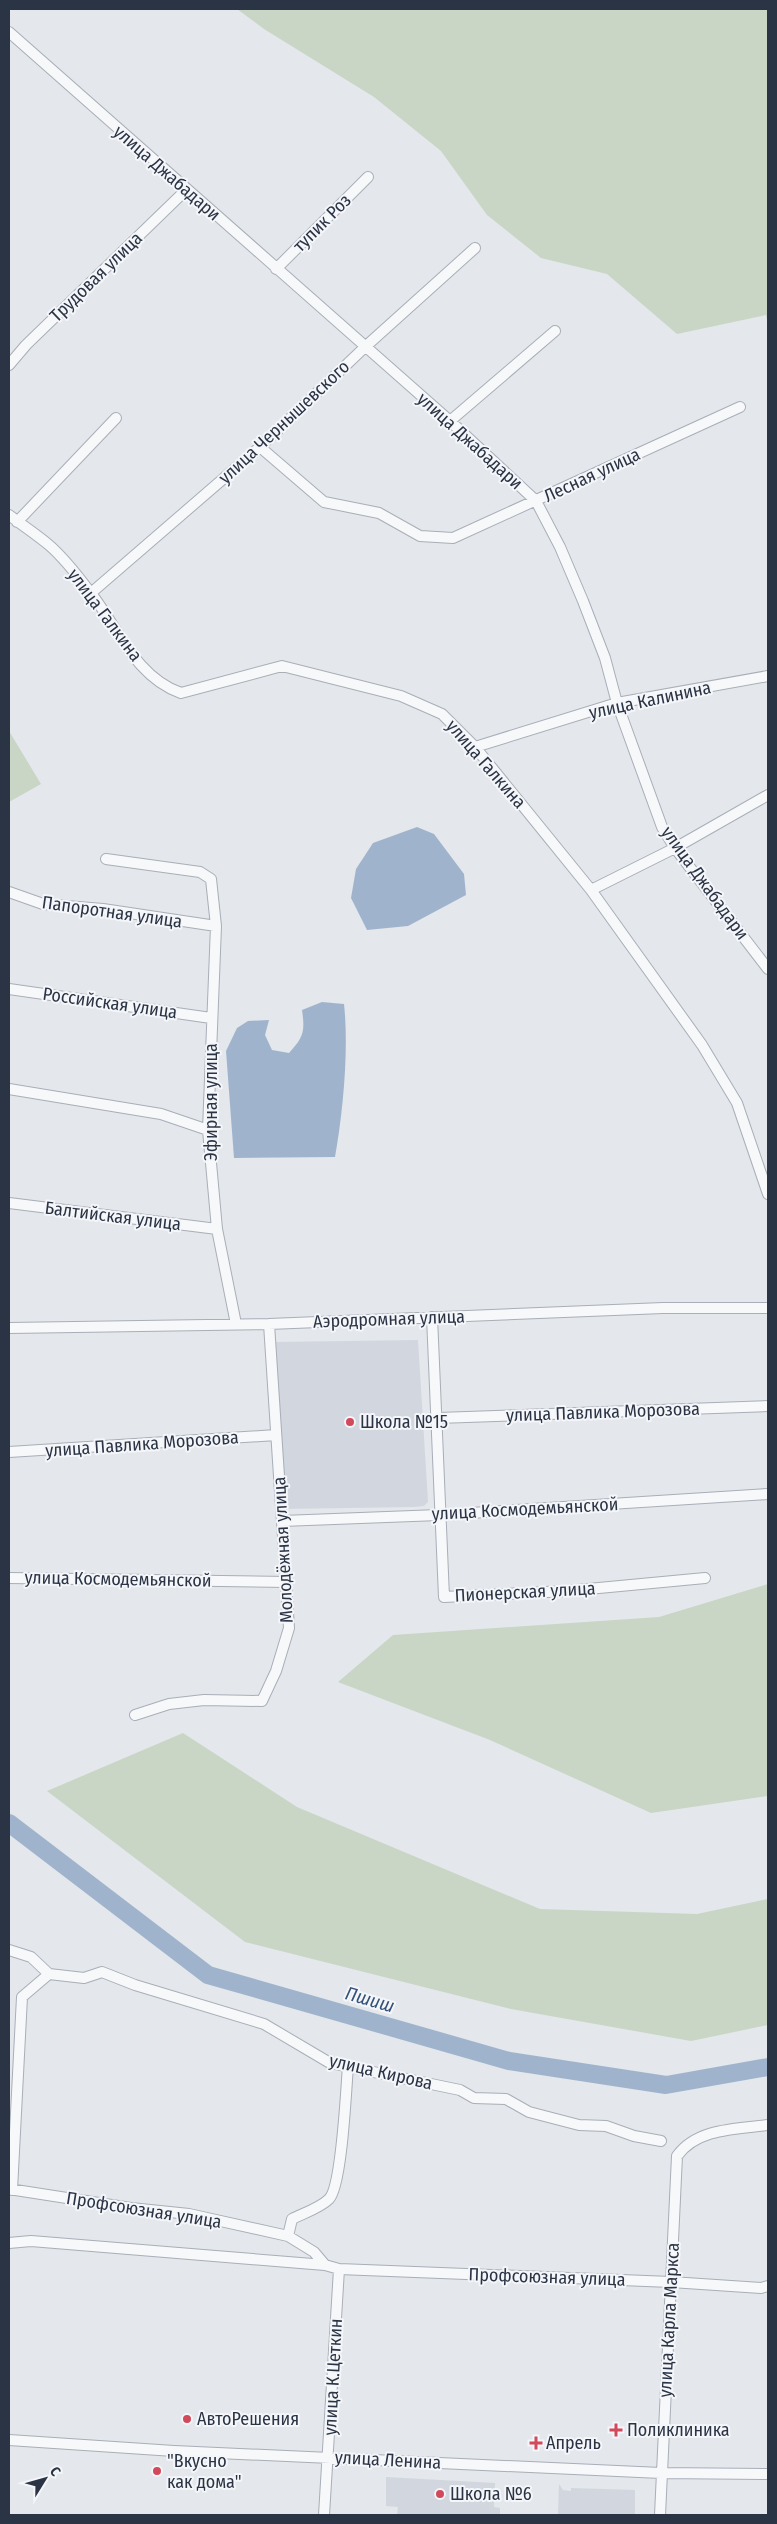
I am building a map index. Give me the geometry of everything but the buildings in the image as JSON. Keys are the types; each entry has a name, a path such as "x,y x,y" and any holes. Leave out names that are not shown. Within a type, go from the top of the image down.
{"street":[{"name":"улица Джабадари","path":"9,32 450,421 536,501 560,547 583,601 605,658 617,703 662,827 675,848 768,969"},
{"name":"тупик Роз","path":"276,269 368,177"},
{"name":"Трудовая улица","path":"9,365 26,345 186,190"},
{"name":"улица Чернышевского","path":"91,593 260,447 365,347 475,248"},
{"path":"450,421 555,331"},
{"name":"Лесная улица","path":"260,447 324,502 379,513 420,536 453,538 740,407"},
{"name":"улица Галкина","path":"116,418 13,518 50,546 91,593 116,632 142,665 157,682 169,689 181,693 282,666 401,696 442,714 475,747 591,890 702,1045 737,1103 768,1194"},
{"name":"улица Калинина","path":"475,747 617,703 768,676"},
{"path":"591,890 675,848 768,795"},
{"name":"Эфирная улица","path":"106,859 200,872 211,879 216,926 208,1130 217,1229 236,1324"},
{"name":"Папоротная улица","path":"9,892 43,904 103,909 216,926"},
{"name":"Российская улица","path":"9,989 211,1018"},
{"path":"9,1089 162,1114 208,1130"},
{"name":"Балтийская улица","path":"9,1204 217,1229"},
{"name":"Аэродромная улица","path":"9,1328 269,1324 663,1308 768,1308"},
{"name":"Пионерская улица","path":"432,1317 438,1418 439,1515 444,1597 567,1591 705,1578"},
{"name":"Молодёжная улица","path":"134,1715 177,1703 204,1700 262,1702 276,1671 289,1628 269,1324"},
{"name":"улица Павлика Морозова","path":"438,1418 768,1406"},
{"name":"улица Павлика Морозова","path":"9,1452 276,1435"},
{"name":"улица Космодемьянской","path":"282,1521 439,1515 768,1494"},
{"name":"улица Космодемьянской","path":"9,1578 287,1582"},
{"path":"10,2189 22,1997 49,1974 31,1957 12,1950"},
{"name":"улица Кирова","path":"49,1974 84,1978 102,1972 135,1985 264,2024 330,2063 460,2090 474,2098 506,2099 529,2112 579,2125 606,2126 634,2136 661,2141"},
{"path":"288,2236 292,2219 322,2204 331,2197 341,2157 348,2066"},
{"name":"улица Карла Маркса","path":"660,2515 677,2156 685,2145 702,2136 726,2130 768,2125"},
{"name":"Профсоюзная улица","path":"10,2189 190,2214 288,2236 314,2252 325,2265"},
{"name":"Профсоюзная улица","path":"9,2244 31,2240 325,2265 339,2269 671,2282 761,2288 768,2286"},
{"name":"улица К.Цеткин","path":"324,2515 339,2269"},
{"name":"улица Ленина","path":"9,2440 174,2451 661,2473 768,2474"}],"shaded area":[{"name":"Школа №15","path":"418,1340 428,1502 424,1506 414,1507 282,1509 273,1342"},
{"name":"Школа №6","path":"386,2477 495,2483 494,2507 500,2508 500,2515 397,2515 398,2507 386,2506"},
{"name":"Школа №6","path":"559,2484 563,2490 571,2491 571,2488 635,2490 635,2515 558,2515"}],"green space":[{"path":"237,9 768,9 768,324 766,315 677,334 607,274 541,258 487,215 441,151 374,97 264,29"},
{"path":"9,731 41,784 9,802"},
{"path":"768,1584 768,1796 651,1813 490,1740 338,1682 393,1635 659,1617"},
{"path":"183,1733 297,1807 540,1909 697,1914 768,1899 768,2025 691,2041 511,2009 245,1942 47,1791"}],"water":[{"path":"417,827 434,834 464,874 466,895 408,926 367,930 351,898 356,869 373,843"},
{"path":"322,1002 344,1004 346,1041 344,1081 335,1157 234,1158 226,1051 237,1028 248,1021 269,1020 265,1035 272,1050 289,1053 298,1042 302,1033 302,1010"}],"waterway":[{"name":"Пшиш","path":"9,1823 208,1975 509,2061 666,2085 768,2067"}],"place":[{"name":"Школа №15","path":"350,1422"},
{"name":"АвтоРешения","path":"187,2419"},
{"name":"Поликлиника","path":"616,2430"},
{"name":"Апрель","path":"536,2443"},
{"name":"\"Вкусно как дома\"","path":"157,2471"},
{"name":"Школа №6","path":"440,2494"}]}
